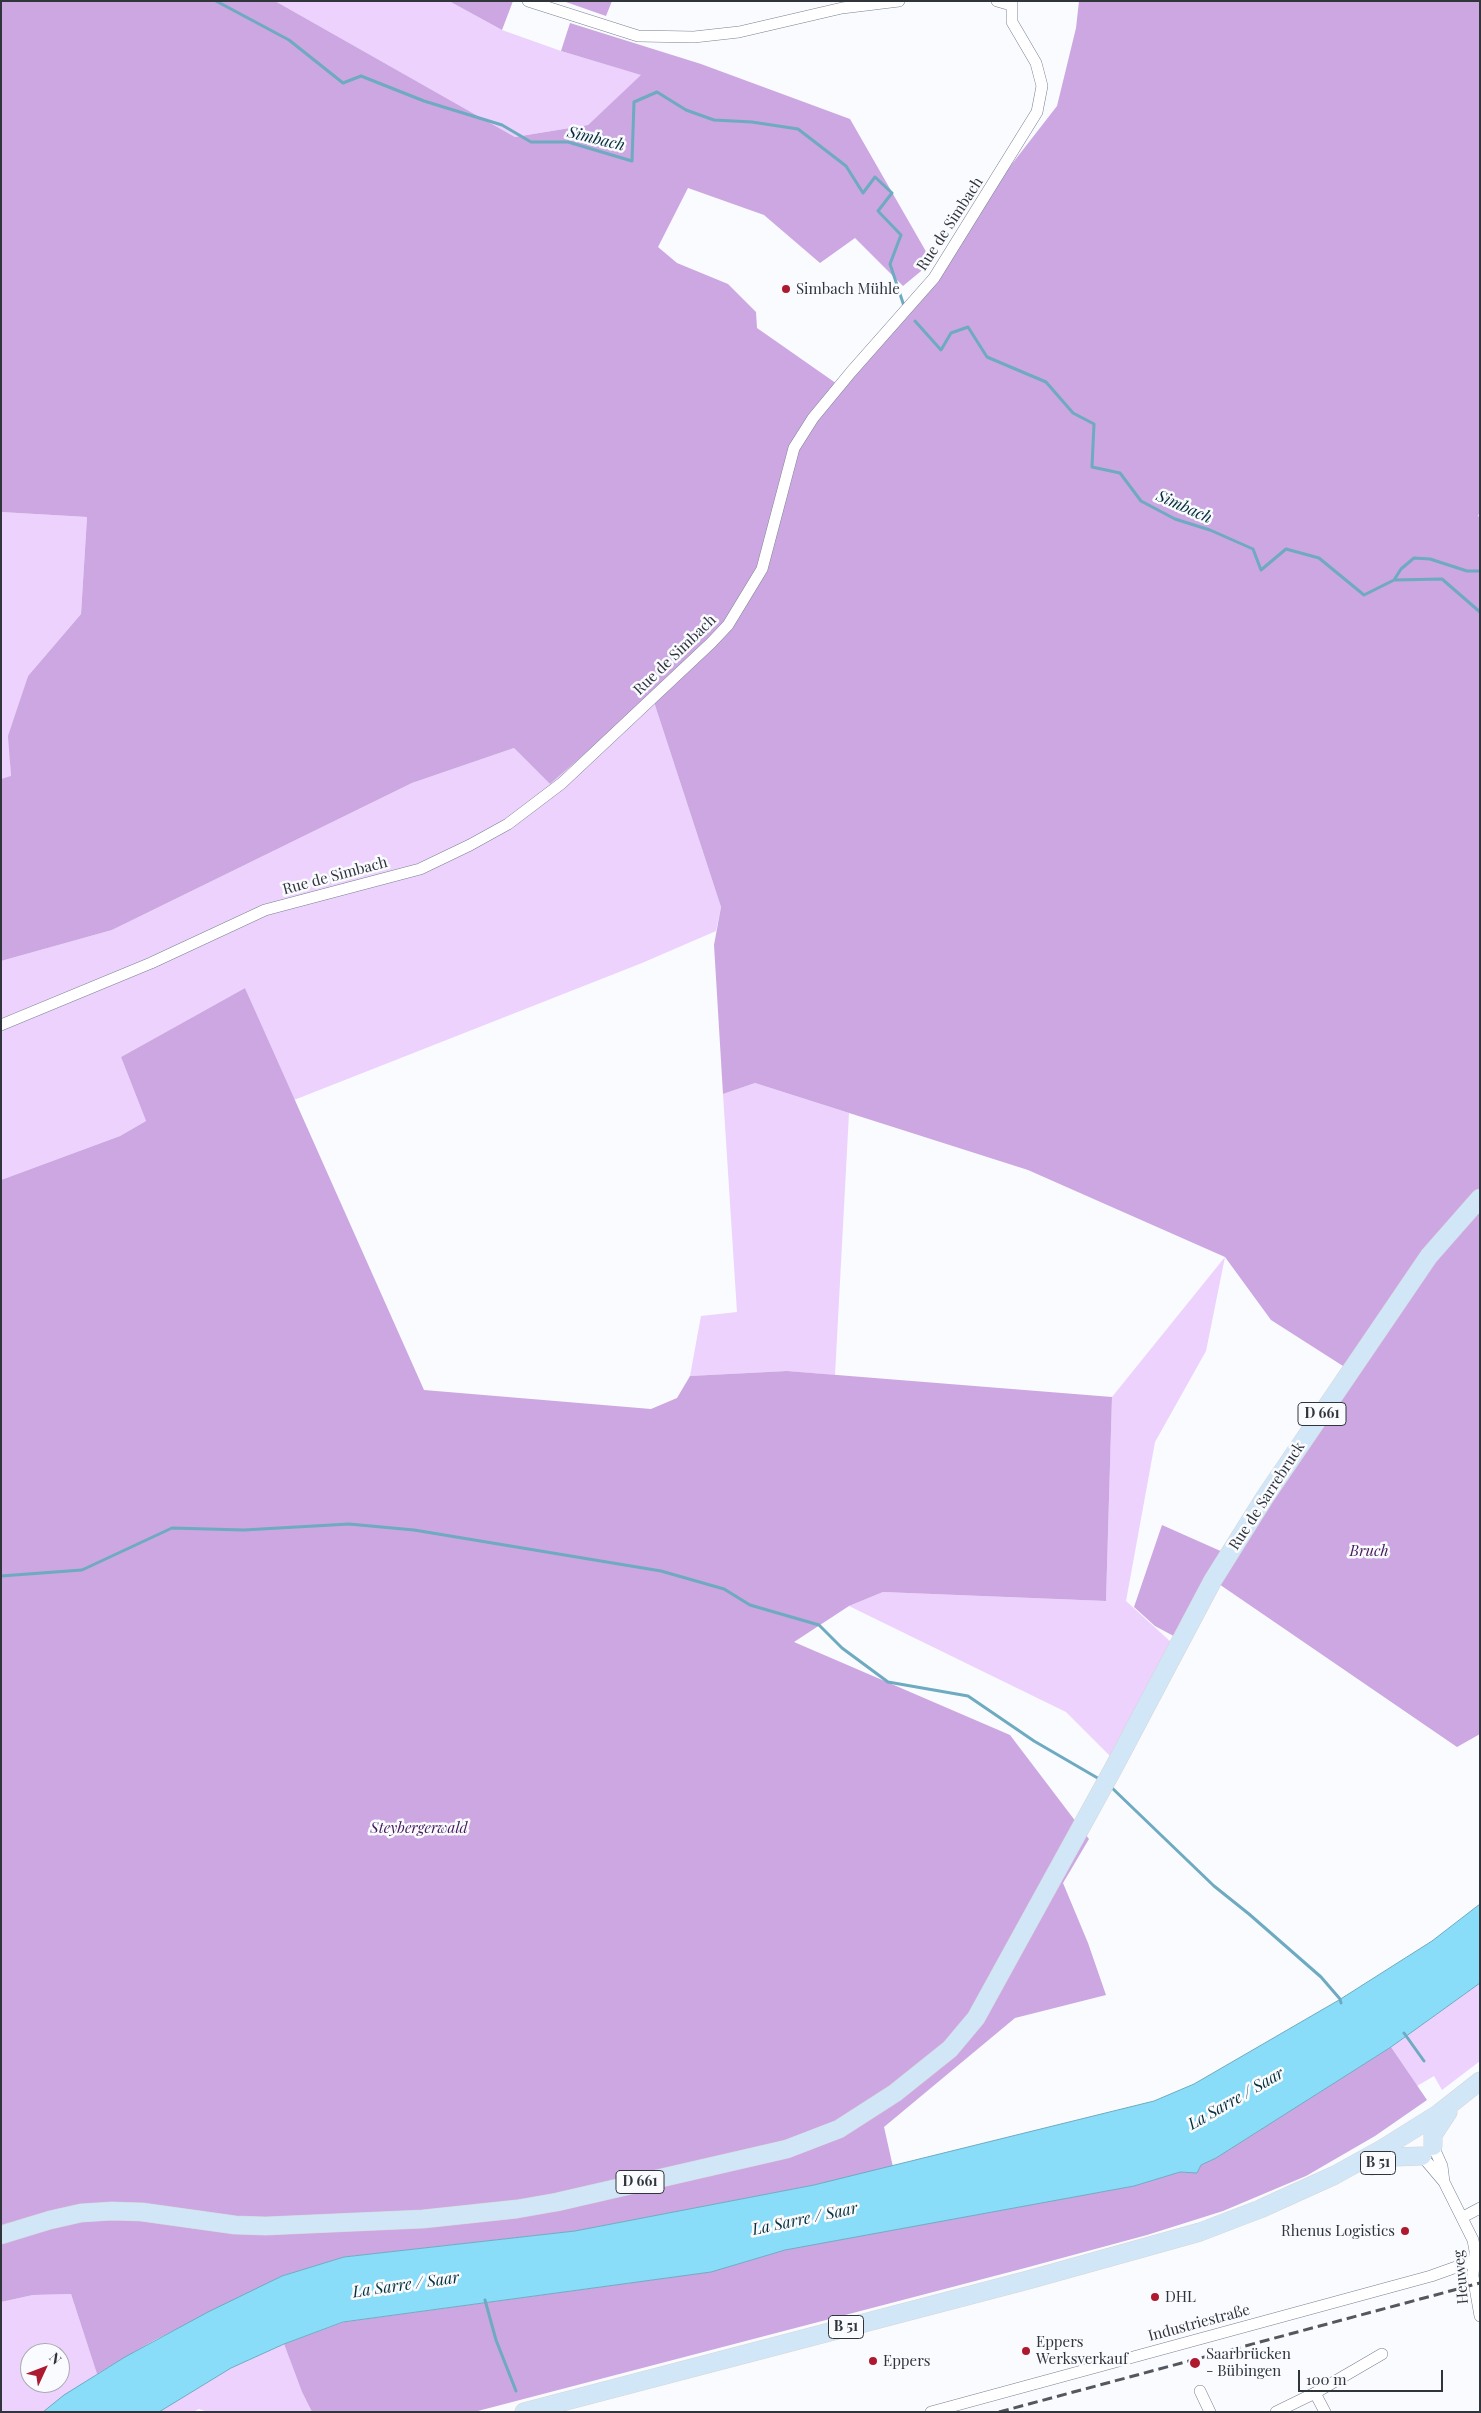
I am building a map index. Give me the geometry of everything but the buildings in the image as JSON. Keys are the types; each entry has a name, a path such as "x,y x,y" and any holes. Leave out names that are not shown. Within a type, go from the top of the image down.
{"main road":[{"name":"Rue de Sarrebruck","path":"1,2235 81,2213 112,2211 142,2212 234,2225 266,2226 360,2223 472,2215 557,2202 787,2149 825,2136 867,2113 950,2049 984,2005 1201,1603 1265,1497 1430,1256 1480,1198"},
{"name":"B 51","path":"530,2410 1152,2247 1229,2222 1335,2175 1414,2129 1456,2101 1480,2081"},
{"name":"B 51","path":"1335,2175 1358,2173 1395,2156 1427,2151 1433,2135 1456,2101"},
{"path":"1414,2129 1412,2141 1427,2151"}],"street":[{"path":"528,1 638,36 675,37 739,32 842,4 900,1"},
{"path":"997,1 1011,3"},
{"name":"Rue de Simbach","path":"1,1025 152,963 265,910 420,869 470,845 508,824 562,783 711,643 728,625 762,569 794,448 813,418 934,278 1037,112 1042,86 1036,63 1012,22 1011,3"},
{"name":"Heuweg","path":"1427,2151 1463,2217 1472,2240 1476,2254 1475,2291 1480,2316"},
{"path":"1463,2217 1480,2208"},
{"name":"Industriestraße","path":"931,2412 1412,2281 1476,2254"},
{"path":"1276,2412 1382,2354"},
{"path":"1200,2391 1210,2412"},
{"path":"1315,2392 1324,2412"}],"shaded area":[{"path":"275,1 449,1 502,30 561,51 642,75 588,125 515,137"},
{"path":"1,512 87,517 81,614 28,676 9,736 11,777 1,779"},
{"path":"652,696 721,907 716,931 642,963 294,1100 245,988 121,1057 146,1121 120,1136 1,1180 1,961 112,930 412,783 514,748 550,784"},
{"path":"755,1083 849,1113 835,1375 787,1371 690,1376 701,1316 737,1312 723,1094"},
{"path":"1225,1257 1206,1351 1155,1442 1126,1601 1172,1643 1111,1757 1066,1712 849,1606 883,1592 1106,1601 1112,1397"},
{"path":"1480,1983 1480,2061 1442,2090 1434,2076 1417,2086 1391,2047"},
{"path":"71,2294 97,2374 70,2393 43,2412 1,2412 1,2302 33,2295"},
{"path":"284,2344 302,2392 312,2412 208,2412 199,2409 193,2412 159,2412 231,2368"}],"green space":[{"path":"1,1 275,1 515,137 588,125 641,75 561,51 570,23 701,64 850,119 932,262 903,286 855,238 820,263 764,215 688,188 658,247 677,263 728,284 756,312 757,328 840,386 900,316 973,214 1057,106 1076,28 1079,1 1480,1 1480,512 1478,516 1480,517 1480,1190 1343,1366 1271,1320 1225,1257 1028,1170 755,1083 723,1094 714,945 721,907 652,696 550,784 514,748 412,783 112,930 1,961 1,779 11,776 8,736 28,676 81,614 87,517 1,512"},
{"path":"449,1 513,1 502,30"},
{"path":"563,1 612,1 606,16"},
{"name":"Steybergerwald","path":"245,988 424,1390 651,1409 677,1398 690,1376 787,1371 1112,1397 1106,1601 883,1592 849,1606 794,1642 1010,1735 1089,1839 1063,1883 1088,1943 1106,1995 1015,2018 884,2127 893,2167 814,2185 575,2231 344,2257 282,2276 153,2341 97,2374 71,2294 33,2295 1,2302 1,1180 120,1136 146,1121 121,1057"},
{"name":"Bruch","path":"1480,1207 1480,1734 1457,1747 1216,1582 1433,1260"},
{"path":"1162,1525 1225,1553 1181,1640 1155,1626 1134,1607"},
{"path":"1391,2047 1427,2100 1375,2136 1306,2176 1223,2211 1147,2235 1025,2268 474,2412 312,2412 302,2392 284,2344 344,2322 711,2272 785,2250 1134,2186 1180,2172 1197,2173 1201,2165 1216,2158"}],"water":[{"name":"La Sarre / Saar","path":"1480,1904 1480,1983 1391,2047 1216,2158 1201,2165 1197,2173 1180,2172 1134,2186 785,2250 711,2272 343,2322 284,2344 231,2368 159,2412 43,2412 64,2395 125,2357 208,2312 282,2276 344,2257 575,2231 814,2185 1154,2101 1194,2084 1339,2000 1432,1941"}],"waterway":[{"name":"Simbach","path":"216,1 289,40 343,83 361,76 424,101 502,125 531,142 568,142 632,161 634,102 657,92 686,110 714,120 752,122 798,129 846,166 863,193 875,177 892,193 878,211 901,235 890,264 904,306"},
{"name":"Simbach","path":"915,321 941,350 951,333 968,327 987,357 1046,382 1073,413 1094,424 1092,467 1120,473 1141,501 1175,519 1210,530 1253,549 1261,570 1286,549 1319,558 1364,595 1394,580 1442,579 1480,612"},
{"path":"1394,580 1401,569 1414,558 1430,559 1467,571 1480,571"},
{"path":"1,1576 82,1570 172,1528 244,1530 349,1524 414,1530 661,1571 724,1589 750,1605 819,1625 842,1648 888,1682 968,1696 1034,1741 1101,1780"},
{"path":"1110,1786 1214,1886 1321,1977 1340,1999 1341,2003"},
{"path":"1404,2033 1424,2061"},
{"path":"485,2300 496,2340 516,2391"}],"railway":[{"path":"999,2412 1480,2283"}],"place":[{"name":"Simbach Mühle","path":"786,289"},
{"name":"Rhenus Logistics","path":"1405,2231"},
{"name":"DHL","path":"1155,2297"},
{"name":"Eppers Werksverkauf","path":"1026,2351"},
{"name":"Eppers","path":"873,2361"},
{"name":"Saarbrücken - Bübingen","path":"1195,2363"}]}
